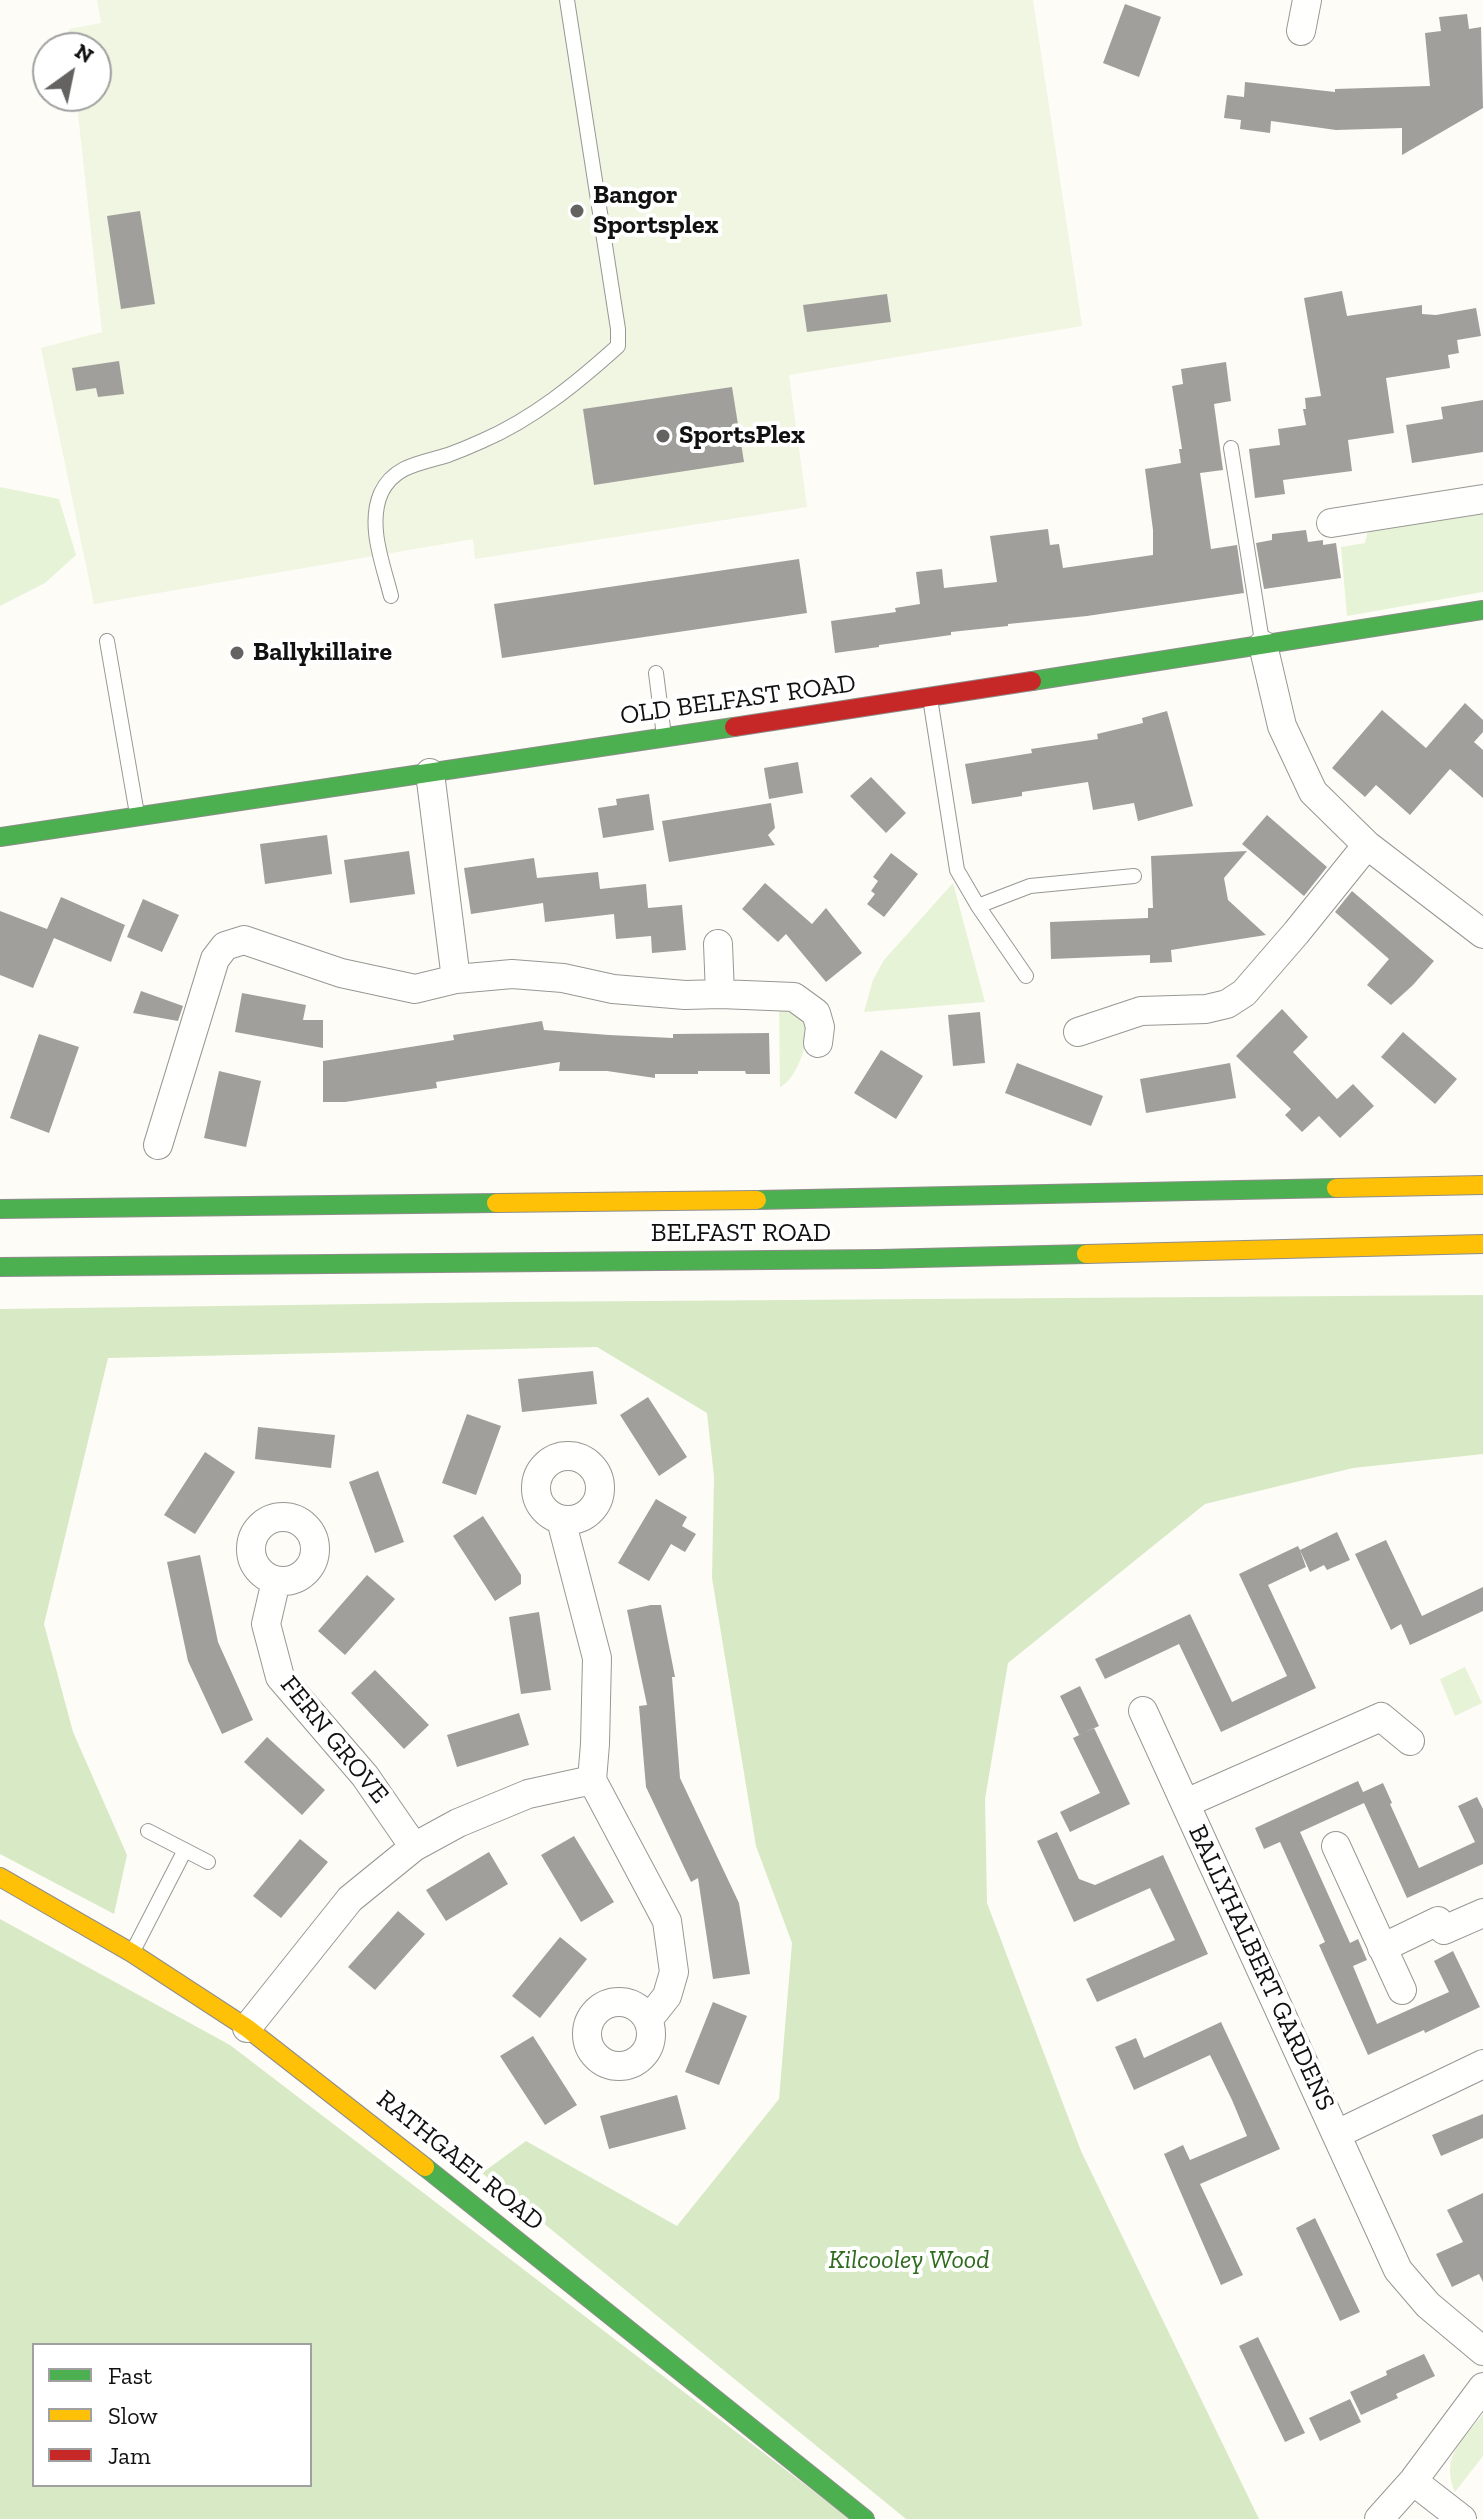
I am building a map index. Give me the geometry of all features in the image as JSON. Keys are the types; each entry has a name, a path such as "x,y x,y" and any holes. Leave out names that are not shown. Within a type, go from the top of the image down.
{"main road":[{"name":"OLD BELFAST ROAD","path":"0,837 137,814 930,698 1483,610"},
{"name":"BELFAST ROAD","path":"0,1209 845,1199 1483,1185"},
{"name":"BELFAST ROAD","path":"0,1267 879,1259 1483,1244"},
{"name":"RATHGAEL ROAD","path":"0,1877 132,1953 247,2028 353,2109 865,2519"}],"street":[{"path":"1301,31 1307,0"},
{"path":"1331,523 1483,499"},
{"path":"1263,645 1282,726 1313,792 1367,845 1483,934"},
{"path":"430,773 456,979"},
{"path":"1078,1032 1141,1011 1206,1009 1227,1004 1244,993 1367,845"},
{"path":"158,1145 215,959 225,946 244,940 341,973 415,989 456,979 512,974 563,978 613,989 685,995 794,997 816,1013 820,1027 818,1043"},
{"path":"718,944 720,994"},
{"path":"561,1520 597,1658 592,1780 667,1921 674,1972 667,1996 648,2020"},
{"name":"FERN GROVE","path":"276,1581 266,1624 280,1677 365,1776 414,1847"},
{"name":"BALLYHALBERT GARDENS","path":"1143,1711 1398,2270 1428,2305 1483,2351"},
{"name":"BALLYHALBERT GARDENS","path":"1186,1803 1381,1717 1410,1741"},
{"path":"247,2028 350,1899 414,1847 458,1823 528,1794 592,1780"},
{"path":"1336,1846 1402,1990"},
{"path":"1382,1948 1438,1921 1444,1930 1483,1913"},
{"name":"BALLYHALBERT GARDENS","path":"1337,2134 1483,2064"},
{"path":"1379,2519 1413,2481 1483,2387"},
{"path":"1413,2481 1462,2519"}],"lane":[{"path":"391,596 375,526 381,494 389,482 401,470 446,456 508,429 546,405 618,346 618,329 567,0"},
{"path":"1231,448 1263,645"},
{"path":"107,641 137,814"},
{"path":"656,673 664,737"},
{"path":"930,698 957,870 1026,976"},
{"path":"978,906 1030,886 1134,876"},
{"path":"148,1831 208,1862"},
{"path":"132,1953 185,1850"}],"green space":[{"name":"Bangor Sportsplex","path":"97,0 1033,0 1082,326 789,375 807,507 475,559 473,539 94,604 41,348 102,332 78,112 112,112 112,32 69,32 69,29 101,23"},
{"path":"0,487 59,499 76,555 45,583 0,606"},
{"path":"1483,510 1483,592 1347,616 1341,547 1365,543 1368,529"},
{"path":"953,883 985,1002 864,1012 873,980 884,960"},
{"path":"779,1005 797,1012 806,1027 805,1047 797,1067 780,1087"},
{"name":"Kilcooley Wood","path":"1483,1295 1483,1454 1353,1468 1205,1504 1008,1663 985,1799 987,1903 1081,2151 1259,2519 906,2519 482,2173 526,2141 677,2226 779,2099 792,1943 756,1846 712,1578 714,1477 707,1413 597,1347 108,1358 44,1624 73,1732 127,1855 114,1914 0,1854 0,1309"},
{"path":"1465,1667 1482,1703 1455,1716 1440,1679"},
{"path":"0,1919 230,2045 850,2519 0,2519"},
{"path":"1483,2414 1483,2456 1455,2492 1450,2469 1452,2459 1461,2441"}],"building":[{"path":"1125,4 1161,17 1139,77 1103,63"},
{"path":"1467,14 1469,29 1481,27 1483,108 1402,155 1402,128 1336,130 1271,121 1270,133 1240,129 1241,120 1224,118 1227,95 1244,97 1245,82 1335,92 1335,89 1430,86 1425,33 1441,31 1439,17"},
{"path":"140,211 155,304 121,309 107,216"},
{"path":"1342,291 1347,316 1422,305 1422,314 1436,315 1476,308 1481,336 1457,340 1459,353 1448,355 1450,368 1386,378 1394,433 1348,440 1352,471 1283,480 1285,494 1255,498 1249,449 1280,445 1278,429 1306,425 1303,409 1306,409 1305,398 1321,396 1304,298"},
{"path":"887,294 891,322 807,332 803,305"},
{"path":"119,361 124,394 98,397 96,388 76,391 72,368"},
{"path":"1226,362 1231,401 1214,404 1223,470 1200,473 1211,549 1237,545 1244,593 951,632 951,635 835,653 831,621 896,612 895,608 920,604 916,572 942,569 944,588 997,582 990,536 1048,529 1050,545 1059,544 1063,568 1153,555 1145,469 1181,463 1179,449 1182,449 1172,386 1183,384 1181,369"},
{"name":"SportsPlex","path":"732,387 744,462 594,485 583,409"},
{"path":"1483,400 1483,452 1412,463 1406,425 1443,419 1441,407"},
{"path":"1306,530 1308,542 1323,540 1323,545 1336,543 1341,578 1264,589 1256,543 1272,540 1272,534"},
{"path":"799,559 807,613 502,658 494,604"},
{"path":"1465,703 1483,720 1483,732 1474,742 1483,750 1483,798 1450,769 1410,815 1376,785 1365,797 1332,768 1382,710 1426,748"},
{"path":"1167,711 1193,806 1138,821 1134,803 1093,810 1088,782 1022,792 1022,796 972,804 965,764 1032,753 1031,749 1098,739 1097,734 1143,723 1142,718"},
{"path":"798,762 803,793 769,799 764,768"},
{"path":"871,777 906,813 886,833 850,796"},
{"path":"649,794 654,830 603,838 598,808 617,805 616,799"},
{"path":"771,803 775,828 768,835 775,845 669,862 662,821"},
{"path":"1267,815 1327,867 1304,896 1242,844"},
{"path":"327,835 332,874 265,884 260,844"},
{"path":"409,851 415,894 350,903 344,860"},
{"path":"1247,851 1224,878 1228,900 1266,935 1171,950 1172,962 1150,963 1150,955 1051,959 1050,922 1148,918 1148,908 1153,908 1151,856"},
{"path":"891,853 918,874 884,917 867,904 875,894 871,891 878,881 873,877"},
{"path":"534,858 537,878 598,872 600,889 646,884 648,908 682,905 686,950 652,953 651,936 616,939 614,914 545,922 543,903 471,914 464,868"},
{"path":"765,883 812,924 826,908 862,953 826,982 786,934 778,942 742,909"},
{"path":"1352,891 1434,961 1391,1005 1367,985 1389,959 1335,912"},
{"path":"61,897 125,925 111,962 54,938 33,988 0,975 0,911 47,929"},
{"path":"143,899 179,915 162,952 127,937"},
{"path":"141,991 183,1006 178,1021 133,1013"},
{"path":"242,993 306,1005 303,1020 323,1020 323,1048 235,1032"},
{"path":"1282,1009 1308,1037 1293,1052 1337,1099 1353,1084 1374,1106 1340,1138 1319,1116 1302,1132 1285,1115 1291,1109 1236,1056"},
{"path":"980,1012 985,1063 953,1066 948,1015"},
{"path":"542,1021 544,1030 609,1035 673,1038 673,1034 769,1033 770,1074 698,1071 698,1074 655,1074 655,1078 607,1071 559,1071 560,1062 436,1082 437,1088 345,1102 323,1102 323,1061 454,1040 453,1035"},
{"path":"1403,1032 1457,1079 1435,1104 1381,1057"},
{"path":"39,1034 79,1047 49,1133 10,1118"},
{"path":"881,1050 923,1076 896,1119 854,1093"},
{"path":"1017,1063 1103,1096 1091,1126 1005,1093"},
{"path":"1230,1063 1236,1098 1146,1113 1140,1079"},
{"path":"219,1071 261,1081 246,1147 204,1138"},
{"path":"593,1371 597,1404 522,1412 518,1379"},
{"path":"648,1397 687,1457 659,1476 620,1415"},
{"path":"467,1414 501,1426 476,1495 442,1483"},
{"path":"258,1427 335,1435 331,1468 255,1459"},
{"path":"205,1452 235,1472 195,1534 164,1515"},
{"path":"378,1471 404,1542 375,1553 349,1482"},
{"path":"656,1499 687,1517 682,1526 696,1534 685,1552 671,1544 649,1581 618,1563"},
{"path":"483,1516 521,1575 521,1584 495,1601 453,1536"},
{"path":"1337,1532 1350,1560 1327,1570 1324,1565 1310,1572 1300,1550"},
{"path":"1386,1540 1422,1616 1483,1587 1483,1611 1410,1645 1401,1624 1391,1630 1355,1554"},
{"path":"1298,1546 1306,1567 1268,1585 1316,1688 1221,1732 1179,1644 1105,1679 1095,1659 1190,1614 1232,1702 1287,1676 1239,1574"},
{"path":"200,1555 218,1642 253,1720 222,1734 188,1661 167,1562"},
{"path":"367,1575 395,1599 345,1655 318,1631"},
{"path":"661,1605 675,1677 672,1677 680,1778 739,1903 750,1974 713,1979 698,1878 691,1882 646,1787 639,1706 647,1705 627,1610"},
{"path":"539,1612 551,1690 521,1694 509,1617"},
{"path":"375,1670 429,1725 404,1749 351,1693"},
{"path":"1080,1686 1099,1726 1079,1735 1060,1696"},
{"path":"519,1713 529,1745 457,1767 447,1735"},
{"path":"1094,1728 1130,1804 1070,1832 1060,1812 1100,1793 1073,1738"},
{"path":"267,1737 325,1790 302,1815 244,1762"},
{"path":"1358,1781 1363,1792 1383,1783 1419,1868 1475,1842 1458,1806 1477,1797 1483,1809 1483,1864 1407,1898 1364,1803 1300,1832 1350,1943 1358,1939 1367,1960 1353,1966 1377,2024 1449,1992 1434,1961 1453,1951 1480,2007 1368,2055 1319,1945 1325,1942 1280,1842 1264,1849 1255,1828"},
{"path":"1057,1832 1079,1879 1095,1885 1163,1855 1208,1954 1097,2002 1086,1979 1175,1940 1150,1888 1074,1922 1037,1841"},
{"path":"574,1836 614,1902 581,1922 541,1855"},
{"path":"300,1839 328,1862 281,1918 253,1896"},
{"path":"489,1852 508,1884 446,1921 426,1890"},
{"path":"398,1911 425,1934 375,1990 348,1967"},
{"path":"560,1937 587,1959 540,2018 512,1996"},
{"path":"713,2002 747,2016 719,2085 685,2072"},
{"path":"1221,2022 1280,2149 1200,2184 1243,2275 1221,2285 1164,2154 1183,2145 1190,2160 1247,2136 1232,2100 1210,2055 1134,2090 1115,2047 1136,2038 1144,2058"},
{"path":"533,2036 577,2105 545,2125 500,2056"},
{"path":"677,2095 686,2129 609,2149 600,2116"},
{"path":"1483,2114 1483,2138 1441,2156 1432,2135"},
{"path":"1483,2193 1483,2282 1479,2274 1452,2287 1436,2254 1463,2242 1447,2210"},
{"path":"1315,2218 1360,2312 1340,2321 1296,2228"},
{"path":"1258,2337 1305,2433 1285,2442 1239,2346"},
{"path":"1424,2354 1435,2376 1361,2415 1350,2392"},
{"path":"1350,2399 1361,2422 1320,2441 1309,2418"}],"traffic: fast":[{"path":"1032,681 1483,610"},
{"path":"0,837 734,727"},
{"path":"757,1200 1336,1188"},
{"path":"0,1209 496,1203"},
{"path":"0,1267 879,1259 1086,1254"},
{"path":"425,2167 865,2519"}],"traffic: slow":[{"path":"1336,1188 1483,1185"},
{"path":"496,1203 757,1200"},
{"path":"1086,1254 1483,1244"},
{"path":"0,1877 132,1953 247,2028 425,2167"}],"traffic: jam":[{"path":"734,727 1032,681"}],"place":[{"name":"Bangor Sportsplex","path":"577,211"},
{"name":"SportsPlex","path":"663,436"},
{"name":"Ballykillaire","path":"237,653"}]}
